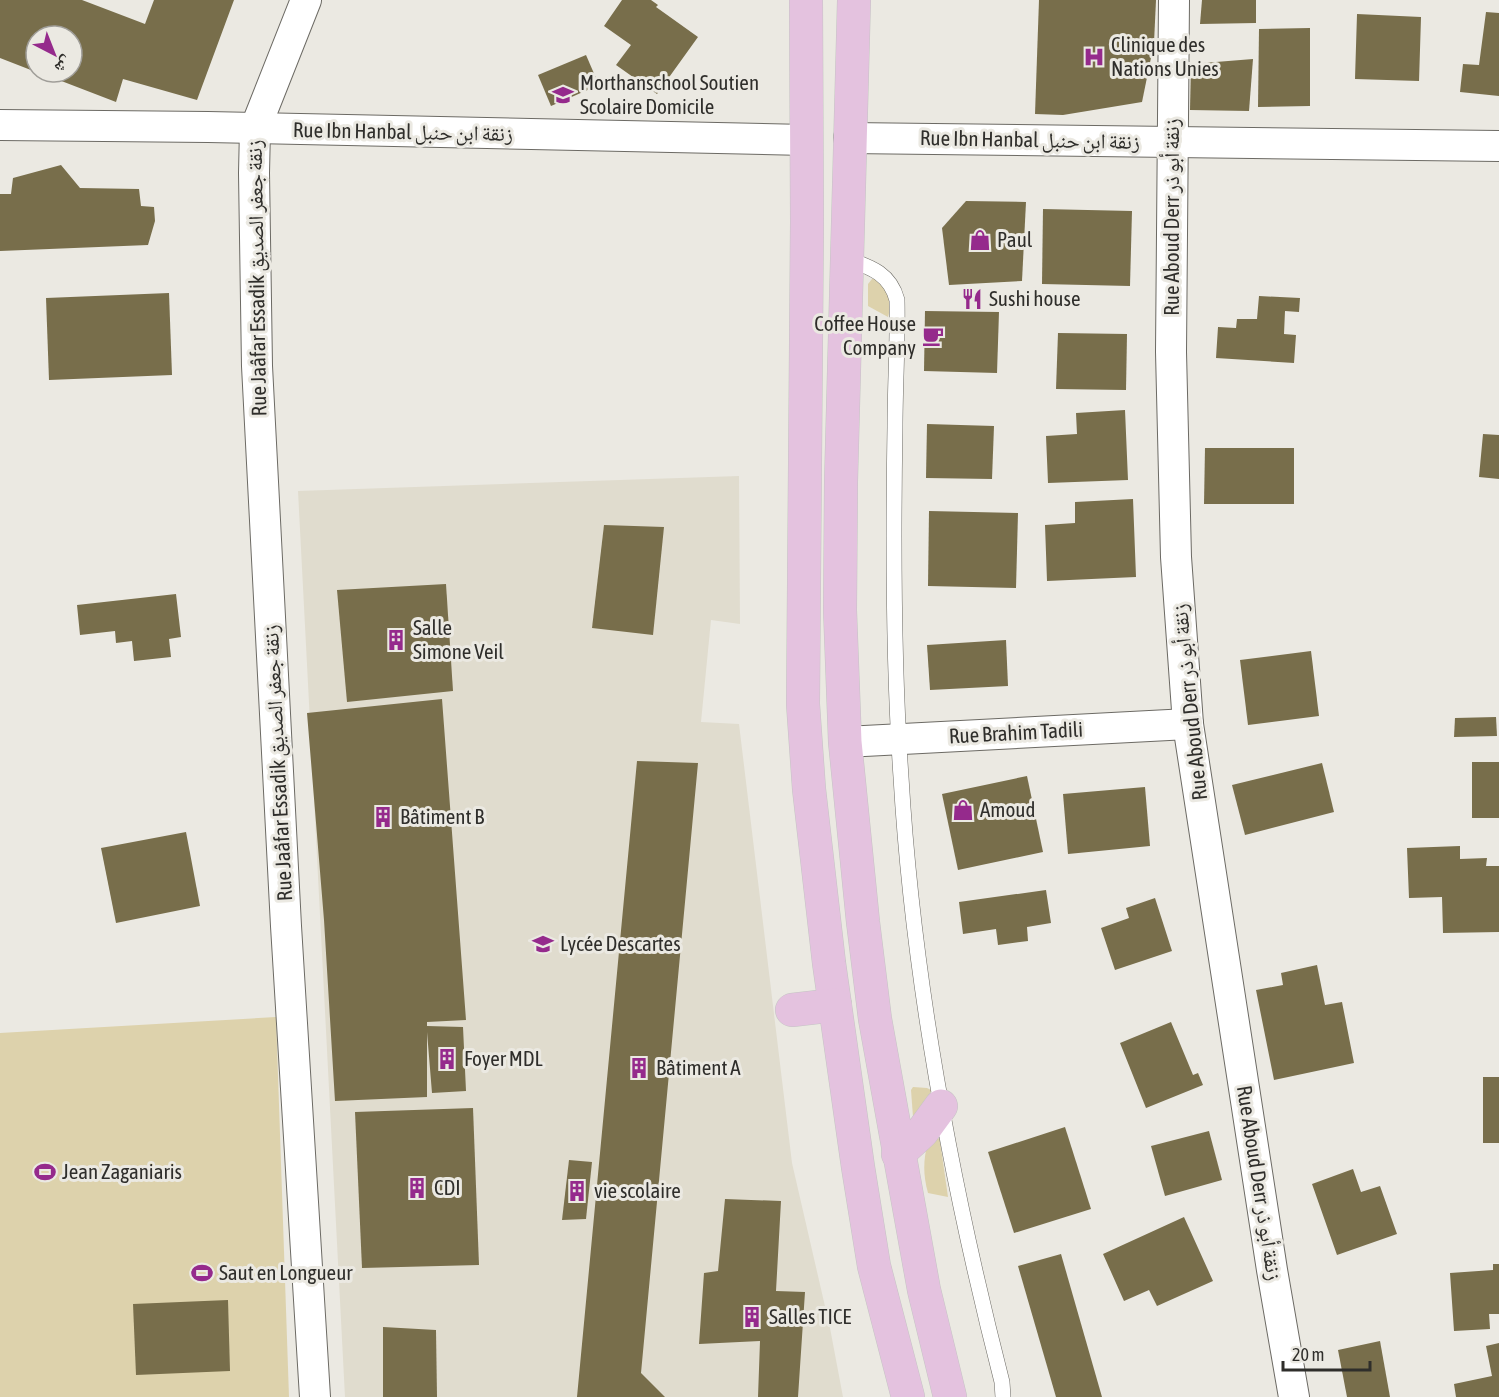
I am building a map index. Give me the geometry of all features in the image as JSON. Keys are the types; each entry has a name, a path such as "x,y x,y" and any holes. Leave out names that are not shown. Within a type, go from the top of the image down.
{"main road":[{"path":"806,0 807,246 803,704 809,789 835,1005 874,1266 908,1397"},
{"path":"854,0 845,258 840,587 845,742 875,1019 924,1290 951,1397"},
{"path":"792,1010 835,1005"},
{"path":"898,1154 922,1132 941,1106"}],"street":[{"path":"255,129 306,0"},
{"name":"Rue Aboud Derr زنقة أبو ذر","path":"1174,0 1171,352 1180,632 1188,724 1272,1270 1294,1397"},
{"name":"Rue Ibn Hanbal زنقة ابن حنبل","path":"0,124 806,140"},
{"name":"Rue Jaâfar Essadik زنقة جعفر الصديق","path":"255,129 257,366 286,926 315,1397"},
{"name":"Rue Ibn Hanbal زنقة ابن حنبل","path":"849,138 1499,146"},
{"name":"Rue Brahim Tadili","path":"845,742 1188,724"}],"lane":[{"path":"845,258 883,274 895,290 897,300 894,524 898,740 908,862 916,944 941,1106 958,1199 1004,1397"}],"shaded area":[{"path":"875,279 886,291 890,306 888,317 868,306 868,284"},
{"name":"Lycée Descartes","path":"739,476 740,624 711,620 701,722 739,724 792,1163 830,1328 843,1397 345,1397 298,491"},
{"path":"276,1017 289,1397 0,1397 0,1033"},
{"path":"913,1087 931,1090 927,1116 913,1117 911,1090"},
{"path":"938,1137 948,1197 928,1193 925,1180 924,1161 928,1142"}],"building":[{"path":"0,0 82,0 145,24 154,0 234,0 197,100 123,79 116,102 69,84 84,84 84,24 24,24 24,67 0,58"},
{"path":"622,0 651,0 658,5 656,7 698,37 657,94 616,65 631,45 604,26"},
{"name":"Clinique des Nations Unies","path":"1039,0 1156,0 1154,43 1142,102 1063,115 1035,114"},
{"path":"1202,0 1256,0 1256,23 1200,24"},
{"path":"1486,12 1499,13 1499,96 1460,92 1463,64 1479,65"},
{"path":"1357,14 1421,17 1419,81 1355,79"},
{"path":"1310,28 1310,106 1258,107 1259,29"},
{"path":"586,55 599,85 551,106 538,75"},
{"path":"1253,59 1249,111 1190,110 1191,64"},
{"path":"61,165 80,188 139,189 141,206 154,207 155,221 148,245 0,251 0,194 11,194 13,178"},
{"path":"966,201 1026,202 1022,281 949,285 942,228"},
{"path":"1043,209 1132,211 1130,286 1042,284"},
{"path":"169,293 172,375 49,380 46,298"},
{"path":"1259,296 1300,298 1299,312 1285,311 1284,334 1296,335 1294,363 1216,358 1218,327 1236,328 1237,319 1257,319"},
{"path":"925,311 999,312 997,373 924,371"},
{"path":"1058,333 1127,334 1126,390 1056,389"},
{"path":"1125,410 1128,480 1048,483 1046,436 1077,434 1076,413"},
{"path":"927,424 994,426 992,479 926,478"},
{"path":"1483,434 1499,435 1499,479 1479,477"},
{"path":"1205,448 1294,448 1294,504 1204,504"},
{"path":"1133,499 1136,577 1047,581 1045,525 1075,523 1075,502"},
{"path":"929,511 1018,513 1016,588 928,586"},
{"path":"604,525 664,527 653,635 592,628"},
{"name":"Salle Simone Veil","path":"446,584 453,691 347,702 337,590"},
{"path":"176,594 181,637 169,639 171,657 134,661 132,641 116,643 115,631 80,635 77,605"},
{"path":"1006,640 1008,686 930,690 927,645"},
{"path":"1311,651 1319,716 1248,725 1240,660"},
{"name":"Bâtiment B","path":"442,699 466,1020 427,1022 427,1026 463,1027 466,1091 432,1093 427,1032 427,1097 335,1101 324,920 307,713"},
{"path":"1496,717 1497,736 1454,737 1455,718"},
{"name":"Bâtiment A","path":"637,761 698,763 641,1373 665,1397 577,1397"},
{"path":"1472,762 1499,762 1499,818 1472,818"},
{"path":"1322,763 1334,812 1245,835 1232,785"},
{"path":"1027,776 1043,852 958,870 942,794"},
{"path":"1145,787 1150,846 1068,854 1063,794"},
{"path":"186,832 200,906 116,923 101,848"},
{"path":"1460,846 1460,859 1487,858 1486,866 1499,866 1499,932 1443,933 1442,897 1409,898 1407,848"},
{"path":"1046,890 1051,923 1027,927 1028,941 998,945 996,929 963,934 959,902"},
{"path":"1155,898 1172,951 1115,970 1101,928 1129,918 1126,908"},
{"path":"1317,965 1325,1005 1342,1002 1354,1063 1274,1080 1256,990 1283,985 1281,973"},
{"path":"1171,1022 1193,1075 1198,1073 1203,1085 1146,1108 1120,1043"},
{"path":"1483,1077 1499,1077 1499,1143 1483,1143"},
{"name":"CDI","path":"473,1108 479,1265 362,1268 355,1112"},
{"path":"1065,1127 1091,1209 1014,1233 988,1152"},
{"path":"1209,1131 1222,1180 1165,1196 1151,1146"},
{"name":"vie scolaire","path":"569,1160 592,1162 586,1219 562,1220"},
{"path":"1353,1169 1361,1192 1380,1186 1397,1234 1337,1255 1312,1184"},
{"name":"Salles TICE","path":"725,1199 781,1201 776,1291 805,1292 798,1397 758,1397 760,1341 699,1344 704,1273 718,1271"},
{"path":"1184,1217 1213,1281 1157,1306 1149,1290 1124,1301 1103,1254"},
{"path":"1061,1254 1102,1397 1056,1397 1018,1266"},
{"path":"1493,1264 1499,1264 1499,1314 1489,1314 1490,1329 1454,1331 1450,1273 1493,1270"},
{"path":"228,1300 230,1371 136,1375 133,1304"},
{"path":"383,1327 436,1330 437,1397 383,1397"},
{"path":"1380,1341 1390,1397 1347,1397 1338,1350"},
{"path":"1499,1343 1499,1397 1456,1397 1454,1384 1492,1376 1486,1346"}],"place":[{"name":"Clinique des Nations Unies","path":"1094,57"},
{"name":"Morthanschool Soutien Scolaire Domicile","path":"563,95"},
{"name":"Paul","path":"980,240"},
{"name":"Sushi house","path":"972,299"},
{"name":"Coffee House Company","path":"933,336"},
{"name":"Salle Simone Veil","path":"396,640"},
{"name":"Amoud","path":"963,810"},
{"name":"Bâtiment B","path":"383,817"},
{"name":"Lycée Descartes","path":"543,944"},
{"name":"Foyer MDL","path":"447,1059"},
{"name":"Bâtiment A","path":"639,1068"},
{"name":"Jean Zaganiaris","path":"45,1172"},
{"name":"CDI","path":"417,1188"},
{"name":"vie scolaire","path":"577,1191"},
{"name":"Saut en Longueur","path":"202,1273"},
{"name":"Salles TICE","path":"752,1317"}]}
